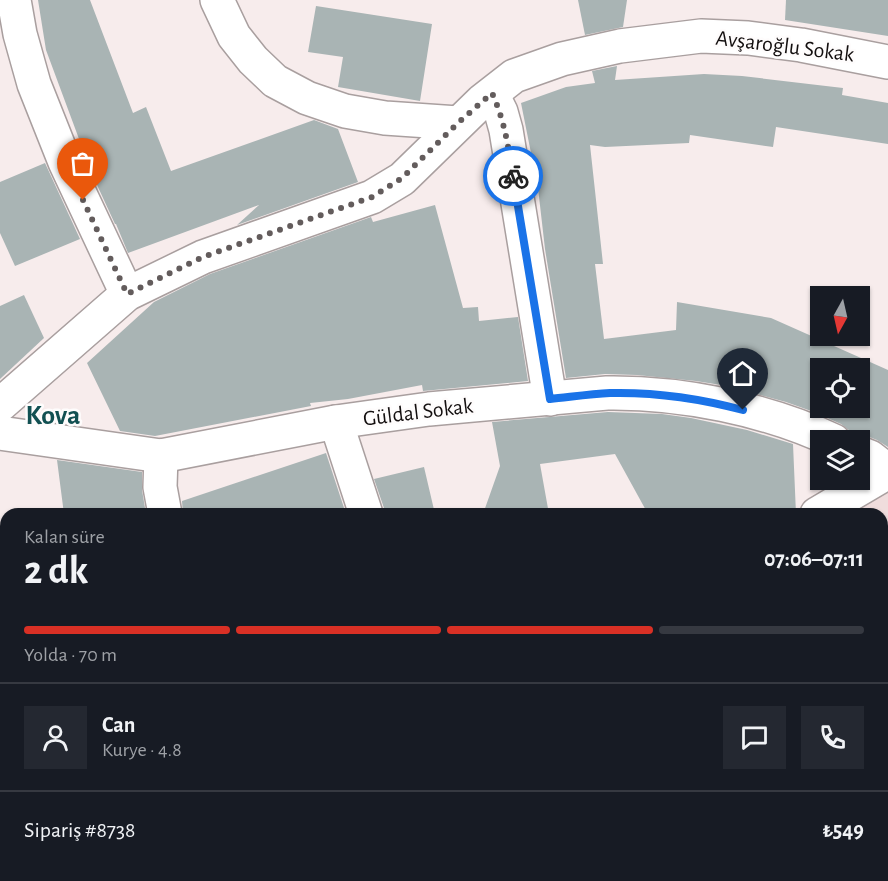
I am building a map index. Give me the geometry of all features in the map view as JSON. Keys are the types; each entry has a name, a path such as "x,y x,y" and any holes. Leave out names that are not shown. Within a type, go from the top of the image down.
{"street":[{"path":"14,0 20,34 34,84 66,162 127,294"},
{"path":"217,0 234,36 253,60 275,81 308,98 345,111 375,116 458,123"},
{"name":"Avşaroğlu Sokak","path":"0,405 127,294 203,257 372,197 402,178 458,123 514,76 562,59 620,46 701,36 748,38 801,45 888,62"},
{"path":"492,93 506,130 550,399"},
{"name":"Güldal Sokak","path":"0,433 161,456 336,422 429,409 607,393 673,397 723,405 783,421 810,432"},
{"path":"336,422 364,508"},
{"path":"161,456 160,487 164,508"},
{"path":"827,508 888,472 870,457"}],"shaded area":[{"path":"888,472 888,508 827,508 858,490 870,490 870,483"}],"building":[{"path":"38,0 90,0 133,113 146,107 171,171 314,120 338,129 358,182 237,225 259,205 128,253 80,148 82,147 46,50"},
{"path":"578,0 627,0 623,27 585,35"},
{"path":"786,0 888,0 888,36 785,20"},
{"path":"316,6 432,24 420,101 338,87 343,57 308,52"},
{"path":"617,66 615,80 704,74 742,76 843,88 842,95 888,103 888,144 776,127 773,147 690,135 689,143 605,147 590,145 603,264 595,264 604,339 676,330 677,302 771,318 810,335 810,346 834,346 861,358 810,358 810,411 727,386 696,381 605,374 566,378 545,249 538,188 521,103 566,87 595,83 592,71"},
{"path":"45,163 80,239 15,266 0,233 0,182"},
{"path":"435,205 463,308 478,307 479,321 518,317 528,381 423,391 422,385 348,399 310,403 311,406 155,436 120,431 87,363 154,302 210,274 371,217 373,222"},
{"path":"24,295 44,338 0,379 0,306"},
{"path":"870,362 888,370 888,447 870,437 870,430 849,430 828,418 870,418"},
{"path":"608,412 662,414 747,430 793,444 796,508 645,508 615,454 540,464 548,508 485,508 500,466 492,422"},
{"path":"326,453 344,508 183,508 182,501"},
{"path":"57,460 142,472 145,508 63,508"},
{"path":"424,467 434,508 384,508 374,479"}],"way so far":[{"path":"83,200 127,294 203,257 372,197 402,178 492,93 506,130 513,176"}],"district":[{"name":"Kova","path":"53,416"}],"route":[{"path":"513,176 550,399 625,393 673,397 743,410"}]}
